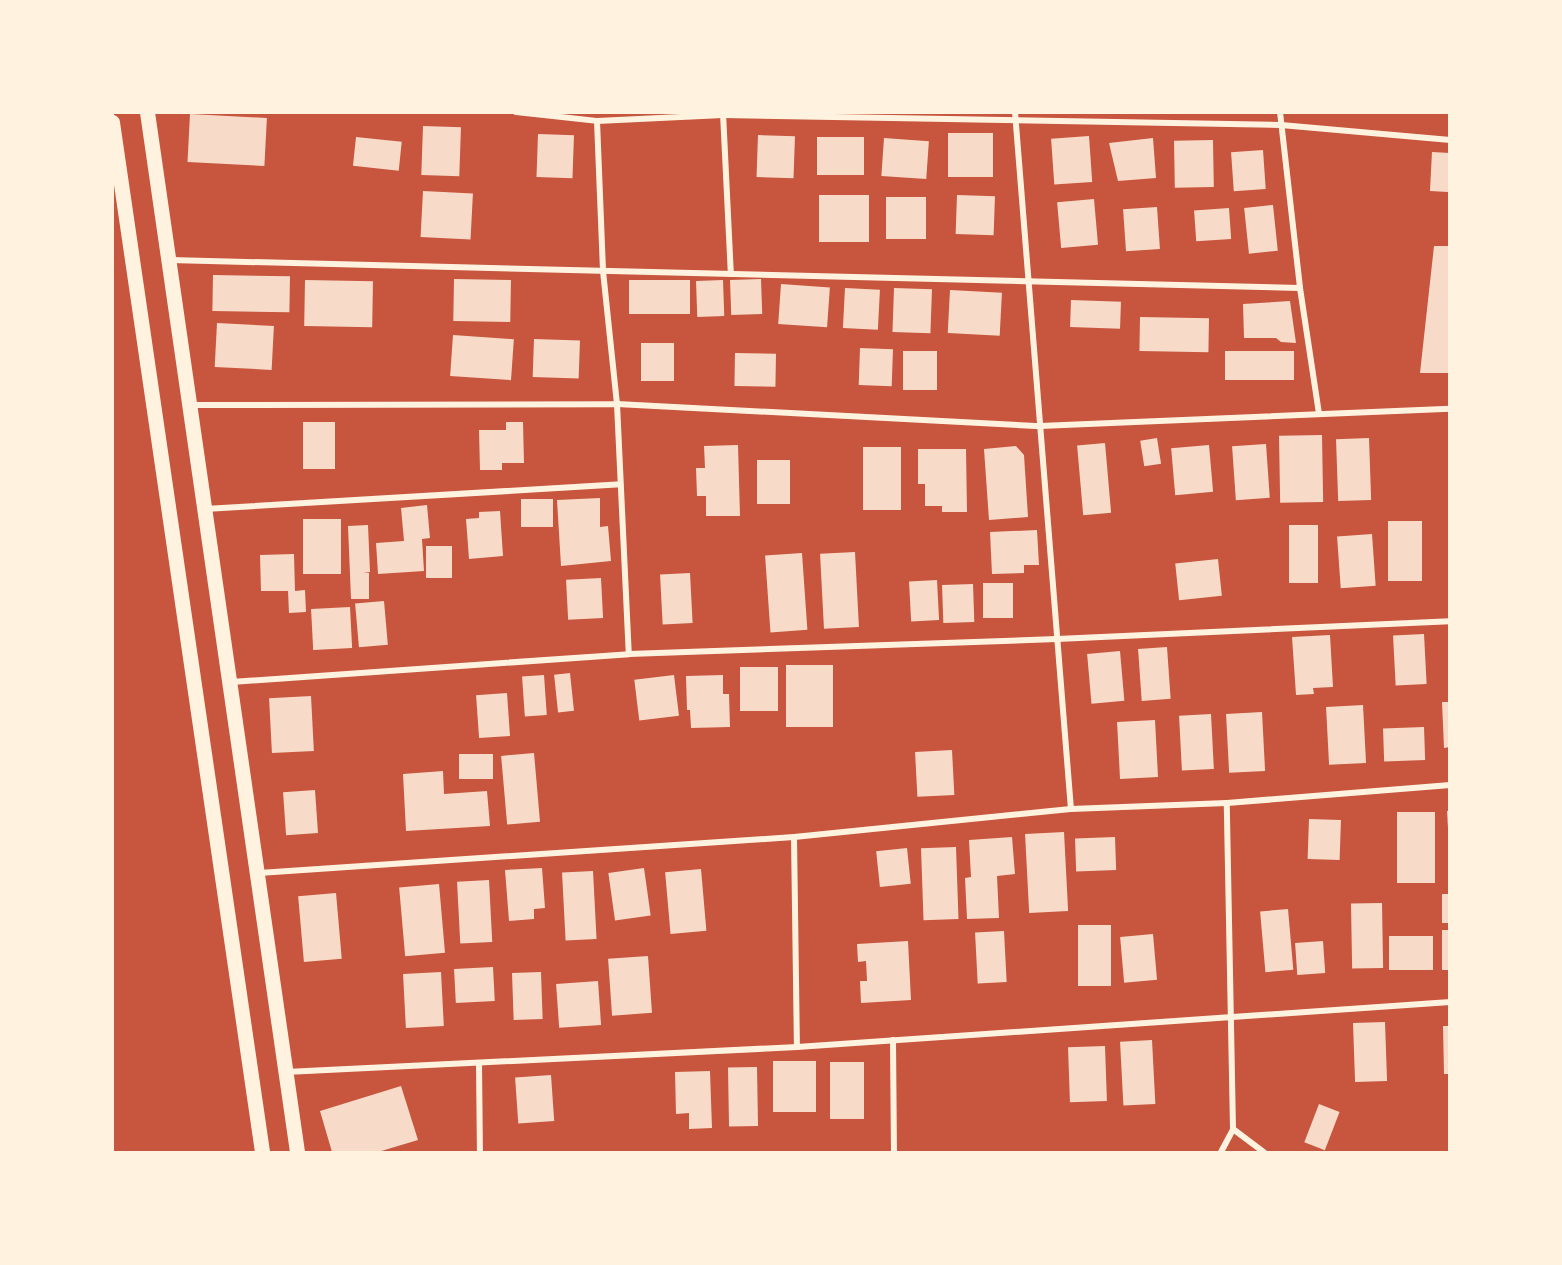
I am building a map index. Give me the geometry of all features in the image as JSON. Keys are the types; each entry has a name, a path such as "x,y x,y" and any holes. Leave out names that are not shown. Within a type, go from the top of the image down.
{"main road":[{"path":"147,112 297,1152"},
{"path":"112,122 262,1152"}],"street":[{"path":"516,112 597,121 723,114 1016,116 1281,125 1449,140"},
{"path":"1280,112 1300,288 1319,413"},
{"path":"723,114 731,274"},
{"path":"1016,116 1071,809"},
{"path":"597,121 603,271 617,404 629,654"},
{"path":"169,260 1300,288"},
{"path":"189,405 617,404 1040,426 1449,409"},
{"path":"204,509 620,484"},
{"path":"231,682 629,654 1057,639 1449,621"},
{"path":"255,873 794,837 1071,809 1227,803 1449,785"},
{"path":"1221,1152 1233,1129 1233,1016 1227,803"},
{"path":"794,837 797,1047"},
{"path":"286,1072 797,1047 1449,1002"},
{"path":"893,1040 894,1152"},
{"path":"478,1063 480,1152"},
{"path":"1233,1129 1264,1152"}],"building":[{"path":"190,114 267,118 264,166 187,162"},
{"path":"423,126 461,127 459,176 421,175"},
{"path":"948,133 993,133 993,177 948,177"},
{"path":"538,134 574,135 572,178 536,177"},
{"path":"758,135 795,136 794,178 757,177"},
{"path":"1089,136 1092,182 1054,185 1051,139"},
{"path":"356,137 402,142 399,171 353,166"},
{"path":"817,137 864,137 864,175 817,175"},
{"path":"884,138 929,141 926,179 881,176"},
{"path":"1153,138 1156,178 1118,181 1109,143"},
{"path":"1213,140 1214,187 1175,188 1174,141"},
{"path":"1263,150 1266,189 1234,191 1231,152"},
{"path":"1432,152 1450,153 1448,192 1430,191"},
{"path":"423,191 473,194 471,240 421,237"},
{"path":"819,195 869,195 869,242 819,242"},
{"path":"957,195 995,196 994,235 956,234"},
{"path":"886,197 926,197 926,239 886,239"},
{"path":"1094,199 1098,245 1061,248 1057,202"},
{"path":"1273,205 1278,251 1249,254 1244,208"},
{"path":"1157,207 1160,249 1126,251 1123,209"},
{"path":"1229,208 1231,239 1196,241 1194,210"},
{"path":"1434,246 1450,246 1450,373 1420,373"},
{"path":"213,275 290,276 289,312 212,311"},
{"path":"454,279 511,280 510,322 453,321"},
{"path":"761,279 762,314 731,315 730,280"},
{"path":"305,280 373,281 372,327 304,326"},
{"path":"629,280 690,280 690,314 629,314"},
{"path":"723,280 724,316 697,317 696,281"},
{"path":"781,284 830,287 827,327 778,324"},
{"path":"845,288 880,290 878,330 843,328"},
{"path":"894,288 932,289 930,333 892,332"},
{"path":"950,290 1002,293 1000,336 948,333"},
{"path":"1071,300 1121,302 1120,329 1070,327"},
{"path":"1290,301 1296,343 1281,342 1276,338 1244,338 1243,304"},
{"path":"1140,317 1209,318 1208,352 1139,351"},
{"path":"217,323 274,326 272,370 215,367"},
{"path":"453,335 514,339 511,380 450,376"},
{"path":"534,339 580,341 579,379 533,377"},
{"path":"641,343 674,343 674,381 641,381"},
{"path":"860,348 893,349 892,386 859,385"},
{"path":"903,351 937,351 937,390 903,390"},
{"path":"1225,351 1294,351 1294,380 1225,380"},
{"path":"735,353 776,354 775,387 734,386"},
{"path":"303,422 335,422 335,469 303,469"},
{"path":"506,422 523,422 524,463 502,463 502,470 480,470 479,430 506,430"},
{"path":"1322,435 1323,502 1280,503 1279,436"},
{"path":"1157,438 1161,464 1144,466 1140,441"},
{"path":"1369,438 1371,500 1338,501 1336,439"},
{"path":"1105,443 1111,513 1083,515 1077,445"},
{"path":"1266,444 1270,498 1236,500 1232,446"},
{"path":"738,445 740,516 706,516 706,496 697,496 696,468 705,468 704,446"},
{"path":"1209,445 1213,492 1175,495 1171,448"},
{"path":"1016,446 1024,455 1028,517 989,520 984,449"},
{"path":"863,447 901,447 901,510 863,510"},
{"path":"918,449 966,449 967,512 942,512 942,506 925,506 925,484 918,484"},
{"path":"757,460 790,460 790,504 757,504"},
{"path":"600,498 600,527 608,526 611,561 561,566 557,500"},
{"path":"521,499 553,499 553,527 521,527"},
{"path":"427,505 430,538 422,539 424,571 378,574 376,543 404,541 401,508"},
{"path":"500,511 503,556 469,559 466,519 479,518 479,512"},
{"path":"303,519 341,519 341,574 303,574"},
{"path":"1388,521 1422,521 1422,581 1388,581"},
{"path":"368,525 370,572 363,573 369,573 369,599 351,599 348,526"},
{"path":"1289,525 1318,525 1318,583 1289,583"},
{"path":"1037,530 1039,565 1024,565 1024,573 992,574 990,532"},
{"path":"1372,534 1376,586 1341,588 1337,536"},
{"path":"426,546 452,546 452,578 426,578"},
{"path":"855,552 859,627 824,629 820,554"},
{"path":"802,553 807,630 770,632 765,556"},
{"path":"294,554 295,591 305,590 306,612 289,613 288,591 261,591 260,555"},
{"path":"1218,559 1222,596 1179,600 1175,563"},
{"path":"690,573 693,623 663,625 660,575"},
{"path":"601,578 603,618 568,620 566,580"},
{"path":"937,580 939,620 911,621 909,581"},
{"path":"983,583 1013,583 1013,618 983,618"},
{"path":"973,584 974,622 943,623 942,585"},
{"path":"384,601 388,645 359,647 355,604"},
{"path":"350,607 352,648 313,650 311,609"},
{"path":"1424,634 1427,684 1396,686 1393,636"},
{"path":"1330,635 1333,687 1313,688 1314,694 1296,695 1292,637"},
{"path":"1167,647 1171,699 1142,701 1138,649"},
{"path":"1120,651 1124,701 1091,704 1087,654"},
{"path":"786,665 833,665 833,727 786,727"},
{"path":"740,667 778,667 778,711 740,711"},
{"path":"570,673 574,711 558,712 554,675"},
{"path":"544,675 547,715 525,716 522,677"},
{"path":"674,675 679,716 639,721 634,680"},
{"path":"723,675 723,694 729,694 730,727 691,728 690,710 687,710 686,676"},
{"path":"507,693 510,736 479,738 476,695"},
{"path":"311,696 314,751 272,753 269,698"},
{"path":"1442,702 1450,702 1450,747 1444,748"},
{"path":"1363,705 1366,763 1329,765 1326,707"},
{"path":"1262,712 1265,771 1229,773 1226,714"},
{"path":"1211,714 1214,769 1182,771 1179,716"},
{"path":"1155,720 1158,777 1120,779 1117,722"},
{"path":"1424,727 1425,760 1384,761 1383,728"},
{"path":"952,750 954,795 917,797 915,752"},
{"path":"534,753 540,822 507,825 501,756"},
{"path":"459,754 493,754 493,779 459,779"},
{"path":"443,771 444,794 487,791 490,826 406,831 403,774"},
{"path":"315,790 318,833 286,835 283,792"},
{"path":"1447,811 1450,811 1450,828 1448,828"},
{"path":"1397,812 1435,812 1435,883 1397,883"},
{"path":"1309,819 1341,820 1340,860 1308,859"},
{"path":"1064,832 1068,911 1029,913 1025,834"},
{"path":"1012,837 1015,874 997,876 999,918 967,919 965,878 971,877 969,840"},
{"path":"1115,837 1116,870 1076,871 1075,838"},
{"path":"956,847 959,919 924,920 921,848"},
{"path":"907,848 911,884 880,887 876,851"},
{"path":"542,868 545,908 534,909 534,919 509,921 505,870"},
{"path":"644,868 651,916 615,921 608,873"},
{"path":"701,869 706,931 671,934 665,872"},
{"path":"593,871 597,939 566,941 562,873"},
{"path":"489,880 492,942 460,944 457,882"},
{"path":"439,884 445,953 405,956 399,887"},
{"path":"336,893 342,959 304,962 298,896"},
{"path":"1442,894 1450,894 1450,923 1442,923"},
{"path":"1382,903 1383,968 1352,969 1351,904"},
{"path":"1288,909 1293,970 1265,972 1260,911"},
{"path":"1078,925 1111,925 1111,986 1078,986"},
{"path":"1442,930 1450,930 1450,970 1442,970"},
{"path":"1004,931 1007,982 978,983 975,933"},
{"path":"1153,934 1157,980 1124,983 1120,937"},
{"path":"1389,936 1433,936 1433,970 1389,970"},
{"path":"908,941 911,1000 861,1003 860,981 867,981 866,961 858,962 857,944"},
{"path":"1323,941 1325,973 1297,975 1295,943"},
{"path":"648,956 652,1013 612,1016 608,959"},
{"path":"493,967 495,1001 456,1003 454,969"},
{"path":"441,972 444,1026 406,1028 403,974"},
{"path":"541,972 543,1019 514,1020 512,973"},
{"path":"598,981 601,1025 559,1028 556,984"},
{"path":"1385,1022 1387,1081 1355,1082 1353,1023"},
{"path":"1443,1026 1450,1026 1450,1074 1444,1074"},
{"path":"1152,1040 1155,1104 1123,1106 1120,1042"},
{"path":"1105,1046 1107,1101 1070,1102 1068,1047"},
{"path":"773,1061 816,1061 816,1112 773,1112"},
{"path":"830,1062 864,1062 864,1119 830,1119"},
{"path":"757,1067 758,1126 729,1126 728,1068"},
{"path":"710,1071 712,1128 689,1129 689,1113 676,1114 675,1072"},
{"path":"551,1075 554,1121 518,1123 515,1078"},
{"path":"401,1086 418,1140 378,1152 332,1152 320,1111"},
{"path":"1319,1104 1340,1112 1325,1150 1304,1142"}]}
